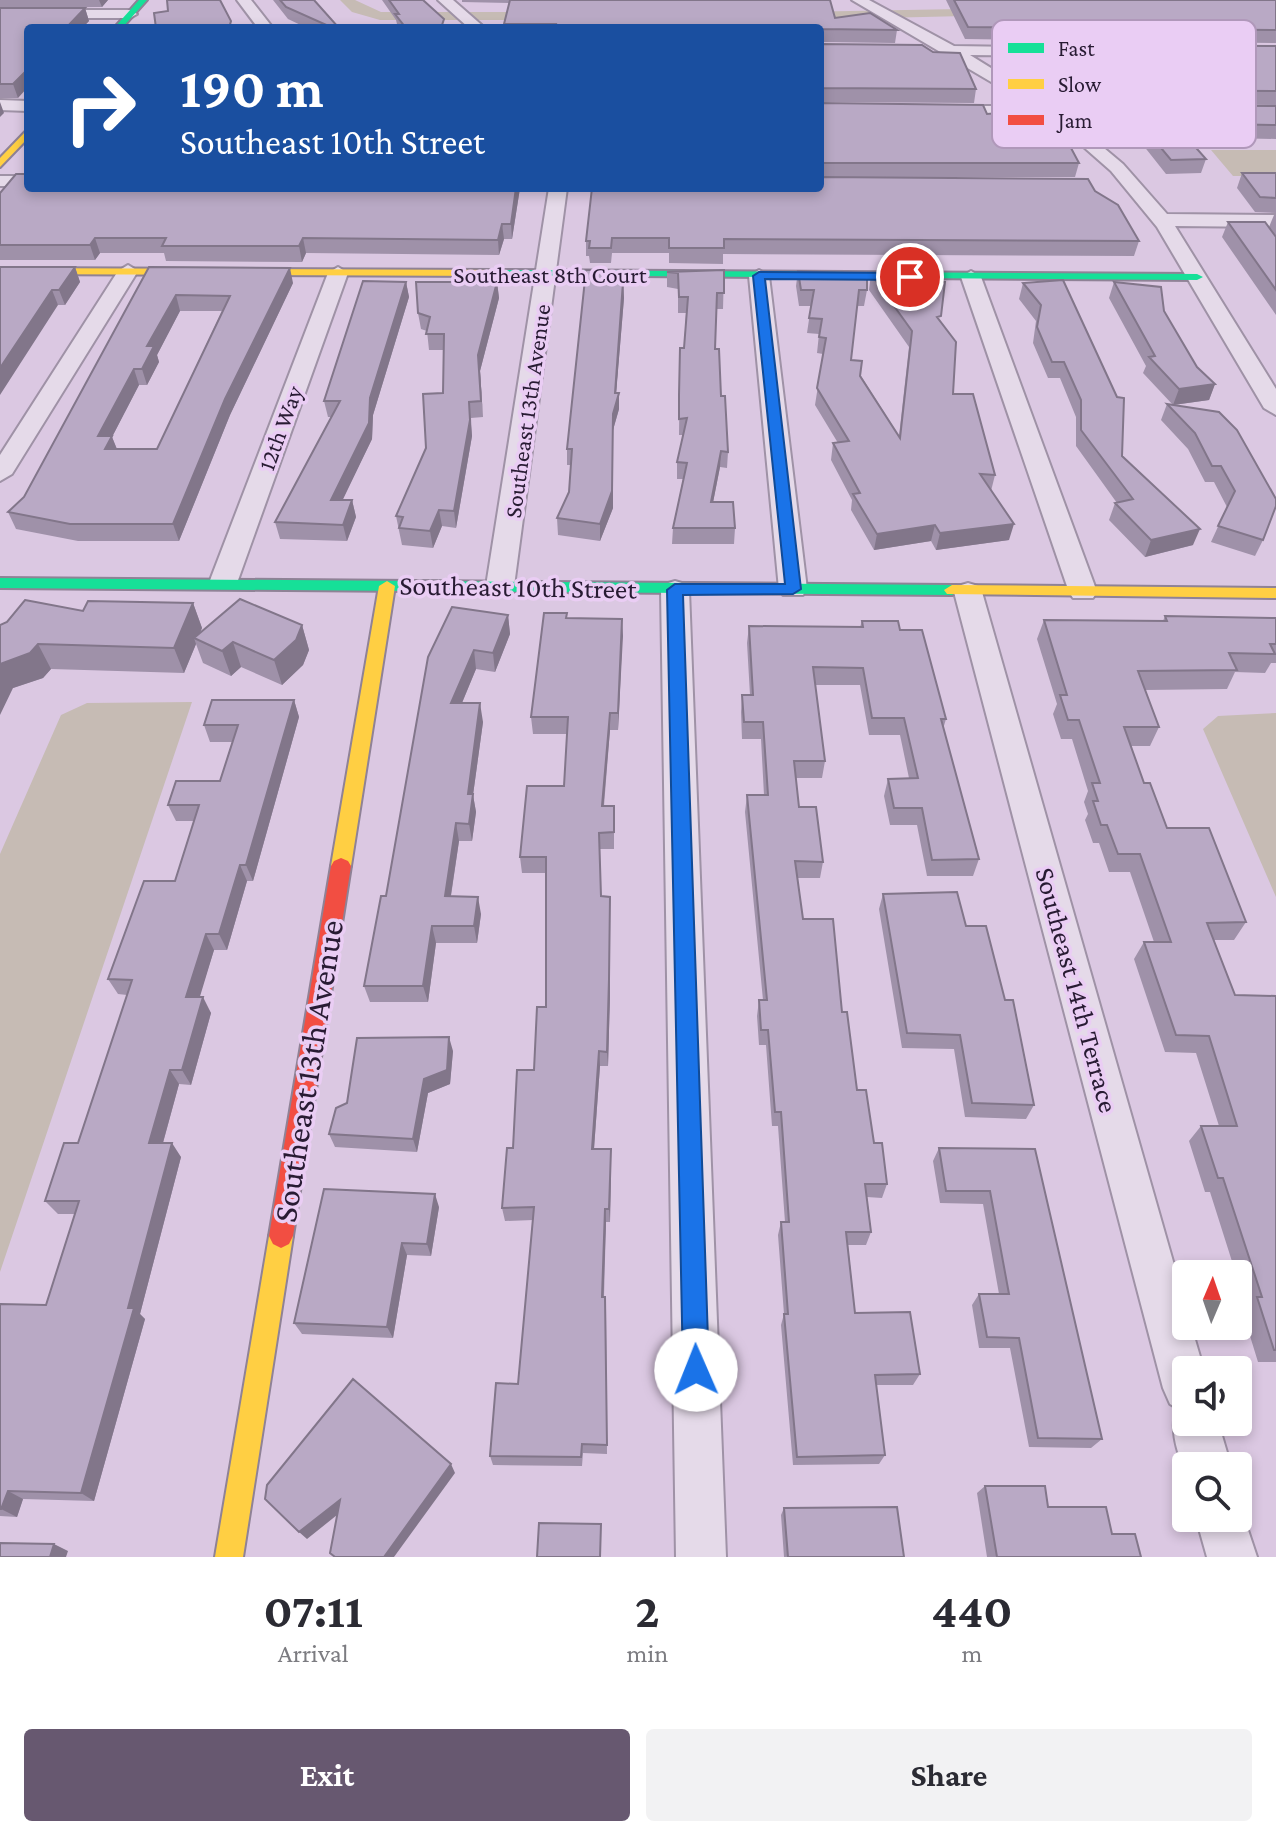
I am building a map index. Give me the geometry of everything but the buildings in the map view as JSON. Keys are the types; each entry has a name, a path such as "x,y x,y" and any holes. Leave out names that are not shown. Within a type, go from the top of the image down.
{"street":[{"path":"0,14 124,21 143,0"},
{"path":"244,0 263,24"},
{"path":"445,0 468,20"},
{"path":"859,0 955,50 992,74"},
{"path":"910,50 992,50"},
{"path":"0,105 24,106"},
{"path":"928,111 992,112"},
{"path":"0,164 24,137"},
{"path":"1094,148 1134,186 1161,220 1276,408"},
{"path":"0,181 24,181"},
{"path":"1103,186 1134,186"},
{"name":"Southeast 13th Avenue","path":"500,586 557,192"},
{"path":"1161,220 1276,221"},
{"name":"Southeast 8th Court","path":"0,271 1197,277"},
{"path":"0,474 128,271"},
{"name":"12th Way","path":"223,583 338,273"},
{"path":"759,276 793,589"},
{"path":"971,277 1083,592"},
{"path":"1251,366 1276,367"},
{"name":"Southeast 10th Street","path":"0,583 1276,593"},
{"name":"Southeast 13th Avenue","path":"229,1557 387,586"},
{"path":"675,590 701,1557"},
{"name":"Southeast 14th Terrace","path":"968,592 1177,1356"},
{"path":"1225,1532 1232,1557"}],"shaded area":[{"path":"1211,150 1276,150 1276,176 1233,176"},
{"path":"192,702 0,1272 0,854 61,715 87,703"},
{"path":"1276,713 1276,897 1203,729 1218,716"}],"waterway":[{"path":"347,0 357,9 380,16 544,16"},
{"path":"796,16 960,13"}],"traffic: fast":[{"path":"122,24 143,0"},
{"path":"496,273 1197,277"},
{"path":"0,583 952,590"}],"traffic: slow":[{"path":"0,164 24,137"},
{"path":"0,271 496,273"},
{"path":"341,866 387,586"},
{"path":"952,590 1276,593"},
{"path":"229,1557 281,1236"}],"traffic: jam":[{"path":"281,1236 341,866"}],"route":[{"path":"696,1370 675,590 793,589 759,276 910,277"}]}
